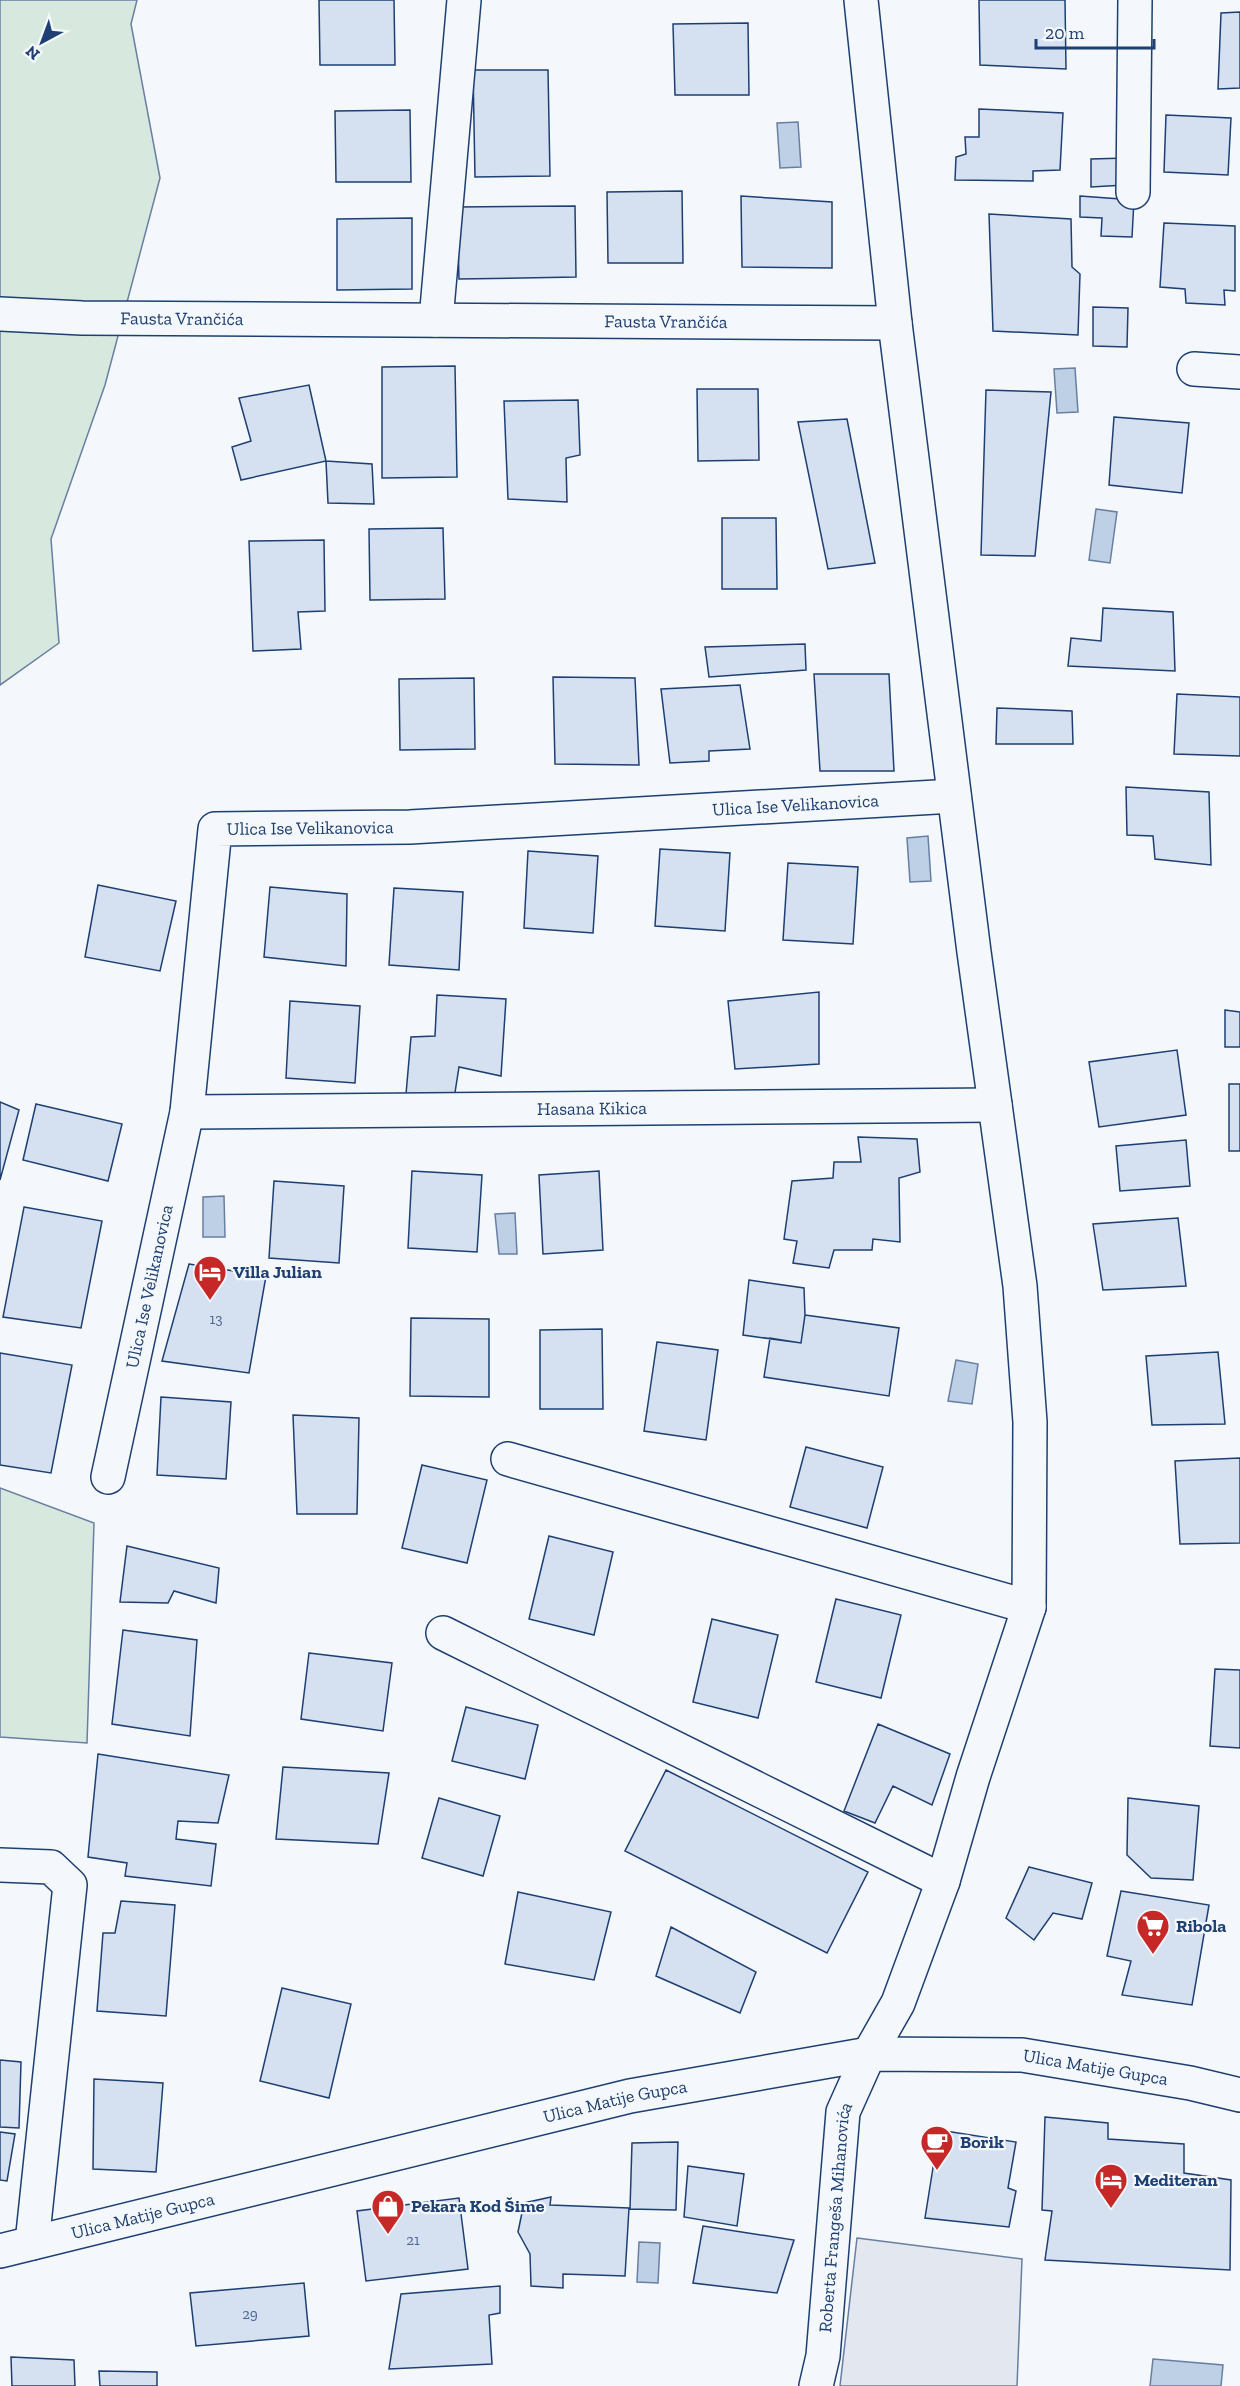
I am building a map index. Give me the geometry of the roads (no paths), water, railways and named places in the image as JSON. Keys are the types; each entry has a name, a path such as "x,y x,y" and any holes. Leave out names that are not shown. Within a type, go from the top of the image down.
{"street":[{"path":"436,320 464,0"},
{"name":"Roberta Frangeša Mihanovića","path":"816,2386 824,2356 843,2112 869,2054 897,2003 944,1881 974,1777 1029,1607 1030,1411 1020,1286 954,796 895,323 861,0"},
{"path":"1133,192 1135,0"},
{"name":"Fausta Vrančića","path":"0,314 82,318 895,323"},
{"path":"1194,369 1240,372"},
{"name":"Ulica Ise Velikanovica","path":"108,1477 188,1112 215,829 410,827 954,796"},
{"name":"Hasana Kikica","path":"188,1112 995,1105"},
{"path":"507,1459 1029,1607"},
{"path":"442,1633 944,1881"},
{"path":"0,1865 51,1866 69,1885 32,2243"},
{"name":"Ulica Matije Gupca","path":"0,2251 630,2096 869,2054 1022,2055 1190,2083 1240,2095"}],"water":[{"path":"798,122 801,167 780,168 777,123"},
{"path":"1075,368 1078,412 1057,413 1054,369"},
{"path":"1096,509 1117,512 1110,563 1089,560"},
{"path":"928,836 931,881 910,882 907,838"},
{"path":"224,1196 225,1237 203,1237 203,1197"},
{"path":"515,1213 517,1254 499,1254 495,1214"},
{"path":"956,1360 978,1364 972,1404 948,1401"},
{"path":"639,2242 660,2243 658,2283 637,2282"},
{"path":"1153,2359 1223,2365 1221,2386 1150,2386"}],"place":[{"name":"Villa Julian","path":"210,1301"},
{"name":"Ribola","path":"1153,1955"},
{"name":"Borik","path":"937,2171"},
{"name":"Mediteran","path":"1111,2209"},
{"name":"Pekara Kod Šime","path":"388,2235"}]}
